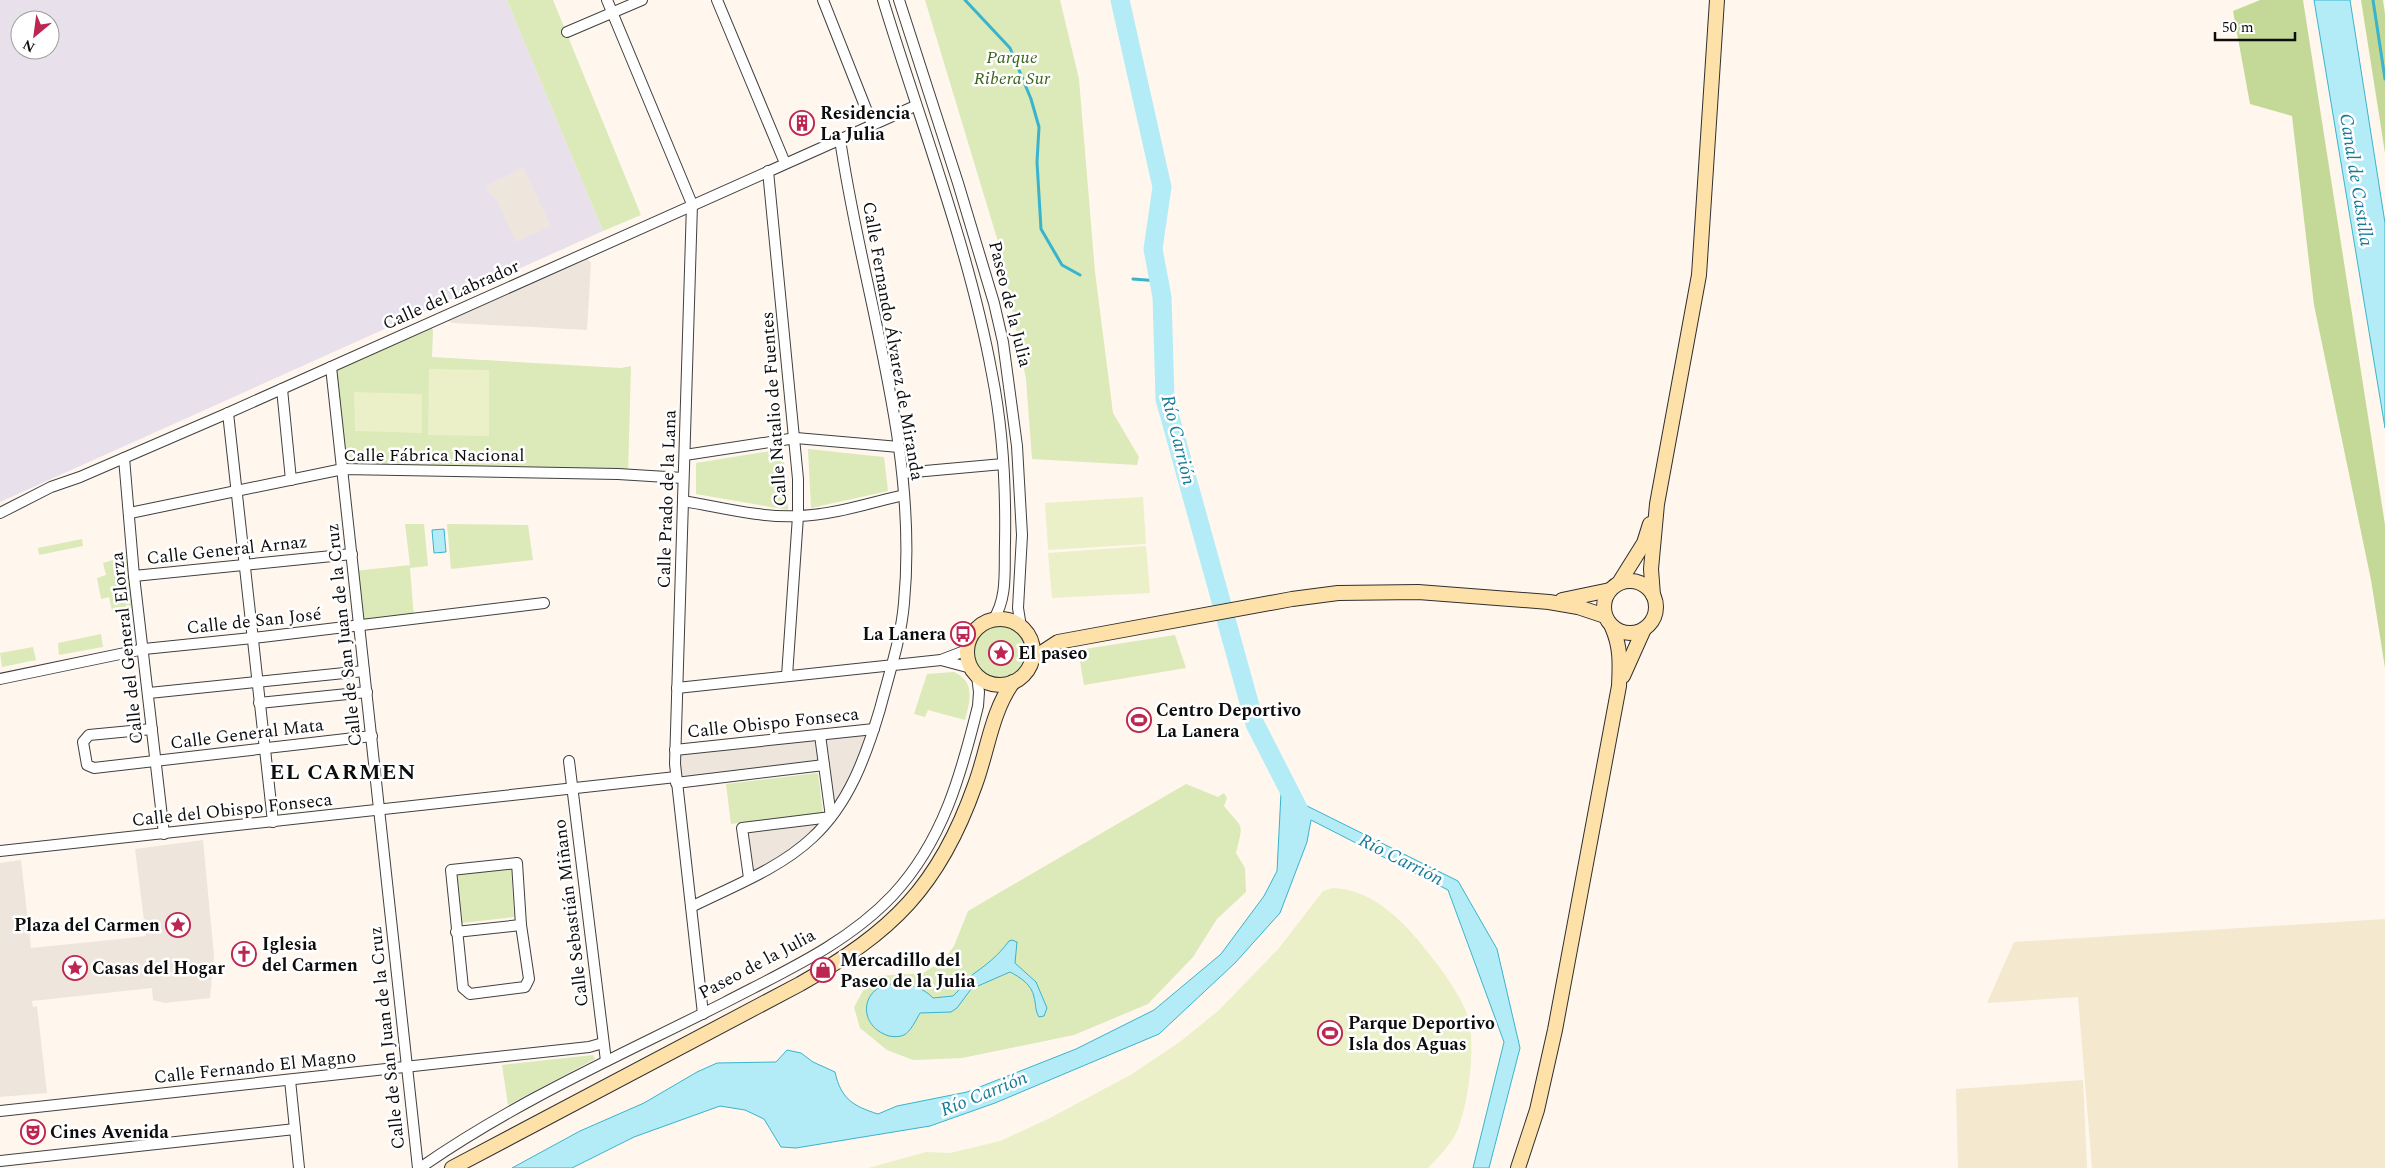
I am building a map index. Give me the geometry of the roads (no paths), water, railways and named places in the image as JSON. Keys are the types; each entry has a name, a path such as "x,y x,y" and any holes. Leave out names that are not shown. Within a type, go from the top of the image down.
{"street":[{"name":"Calle Prado de la Lana","path":"607,0 692,204 675,750 676,780 703,1014"},
{"path":"567,32 642,0"},
{"path":"717,0 785,163"},
{"path":"823,0 872,124"},
{"name":"Paseo de la Julia","path":"882,0 961,248 986,340 996,401 1003,464 1005,524 1004,589 1001,605 993,620"},
{"name":"Paseo de la Julia","path":"899,0 990,288 1009,373 1018,446 1021,501 1022,535 1018,608 1021,627"},
{"path":"1618,686 1644,629 1656,612 1651,569 1657,504 1699,275 1717,0"},
{"name":"Calle del Labrador","path":"0,513 51,487 228,413 692,204 915,106"},
{"name":"Calle Fernando Álvarez de Miranda","path":"691,907 749,878 812,839 844,801 855,779 874,729 892,665 904,604 906,549 903,473 840,139"},
{"name":"Calle Natalio de Fuentes","path":"768,171 796,438 798,516 786,676"},
{"name":"Calle de San Juan de la Cruz","path":"331,367 380,810 406,1068 419,1168"},
{"path":"282,389 291,480"},
{"path":"228,413 251,639 273,822"},
{"path":"685,455 796,438 899,447"},
{"name":"Calle del General Elorza","path":"124,458 134,576 144,649 164,834"},
{"path":"903,473 1003,464"},
{"name":"Calle Fábrica Nacional","path":"130,514 343,469 623,474 683,478"},
{"path":"682,501 769,516 798,516 846,509 904,495"},
{"path":"1518,1168 1537,1110 1555,1030 1618,686 1620,653 1618,641 1609,622 1604,602 1644,542 1657,504"},
{"name":"Calle General Arnaz","path":"134,576 352,554"},
{"path":"1548,602 1575,599 1635,581 1649,589 1653,595"},
{"path":"1030,639 1058,642 1292,599 1338,593 1381,592 1548,602 1578,607 1628,633 1644,629"},
{"name":"Calle de San José","path":"0,679 144,649 251,639 544,603"},
{"path":"941,660 974,672 992,684 1001,686 1013,682 1023,676 1032,659 1033,649 1030,639 1021,627 1008,621 993,620 975,630 967,650 974,672"},
{"path":"1032,659 1058,642"},
{"path":"677,688 941,660 967,650"},
{"path":"148,693 364,670"},
{"name":"Paseo de la Julia","path":"419,1168 487,1125 606,1061 703,1014 836,942 863,923 898,888 914,868 936,832 954,796 978,706 979,692 974,672"},
{"name":"Paseo de la Julia","path":"452,1168 800,984 845,958 874,936 916,895 949,848 960,827 976,783 997,709 1013,682"},
{"name":"Paseo de la Julia","path":"992,684 996,695 997,709"},
{"path":"259,703 367,692"},
{"name":"Calle General Mata","path":"152,729 89,735 83,742 87,765 94,768 372,736"},
{"name":"Calle Obispo Fonseca","path":"675,750 874,729"},
{"path":"749,878 742,828 831,817 820,735"},
{"name":"Calle Sebastián Miñano","path":"570,761 606,1061"},
{"path":"676,780 824,765"},
{"name":"Calle del Obispo Fonseca","path":"0,851 573,788 676,780"},
{"path":"517,863 521,925 529,979 525,987 470,994 463,988 456,932 451,870 517,863"},
{"path":"456,932 521,925"},
{"name":"Calle Fernando El Magno","path":"0,1111 406,1068 580,1048 603,1043"},
{"path":"290,1080 299,1168"},
{"path":"0,1161 295,1130"}],"water":[{"name":"Canal de Castilla","path":"2314,0 2350,0 2385,223 2385,428"},
{"path":"444,529 446,552 434,553 432,530"},
{"path":"1281,793 1458,881 1497,949 1520,1048 1489,1168 1473,1168 1504,1042 1448,890 1311,820 1307,842 1280,913 1235,963 1159,1034 995,1103 930,1126 796,1148 781,1147 764,1119 745,1110 720,1106 634,1137 572,1168 512,1168 580,1131 644,1103 697,1072 717,1063 776,1062 787,1050 801,1053 813,1062 835,1072 841,1089 849,1100 862,1108 878,1114 897,1106 967,1092 1076,1049 1154,1010 1221,954 1264,896 1277,871"},
{"path":"1012,940 1017,942 1015,963 1036,982 1047,1008 1044,1016 1039,1017 1033,993 1028,985 1010,972 971,989 957,1008 951,1012 920,1013 911,1028 902,1036 889,1036 878,1030 871,1023 867,1014 867,1005 870,996 876,989 886,985 898,984 917,988 933,998 953,996 969,977 992,960"}],"waterway":[{"path":"965,0 1010,48 1031,99 1039,127 1037,162 1041,229 1062,265 1080,275"},
{"name":"Río Carrión","path":"1120,0 1162,187 1153,249 1162,297 1165,399 1255,724 1298,808 1296,823"},
{"path":"2373,0 2385,79"},
{"path":"1133,279 1159,281"}],"place":[{"name":"Residencia La Julia","path":"802,123"},
{"name":"La Lanera","path":"963,634"},
{"name":"El paseo","path":"1001,653"},
{"name":"Centro Deportivo La Lanera","path":"1139,720"},
{"name":"Plaza del Carmen","path":"178,925"},
{"name":"Iglesia del Carmen","path":"244,954"},
{"name":"Casas del Hogar","path":"75,968"},
{"name":"Mercadillo del Paseo de la Julia","path":"823,970"},
{"name":"Parque Deportivo Isla dos Aguas","path":"1330,1033"},
{"name":"Cines Avenida","path":"33,1132"}],"district":[{"name":"EL CARMEN","path":"343,772"}],"park label":[{"name":"Parque Ribera Sur","path":"1012,67"}]}
